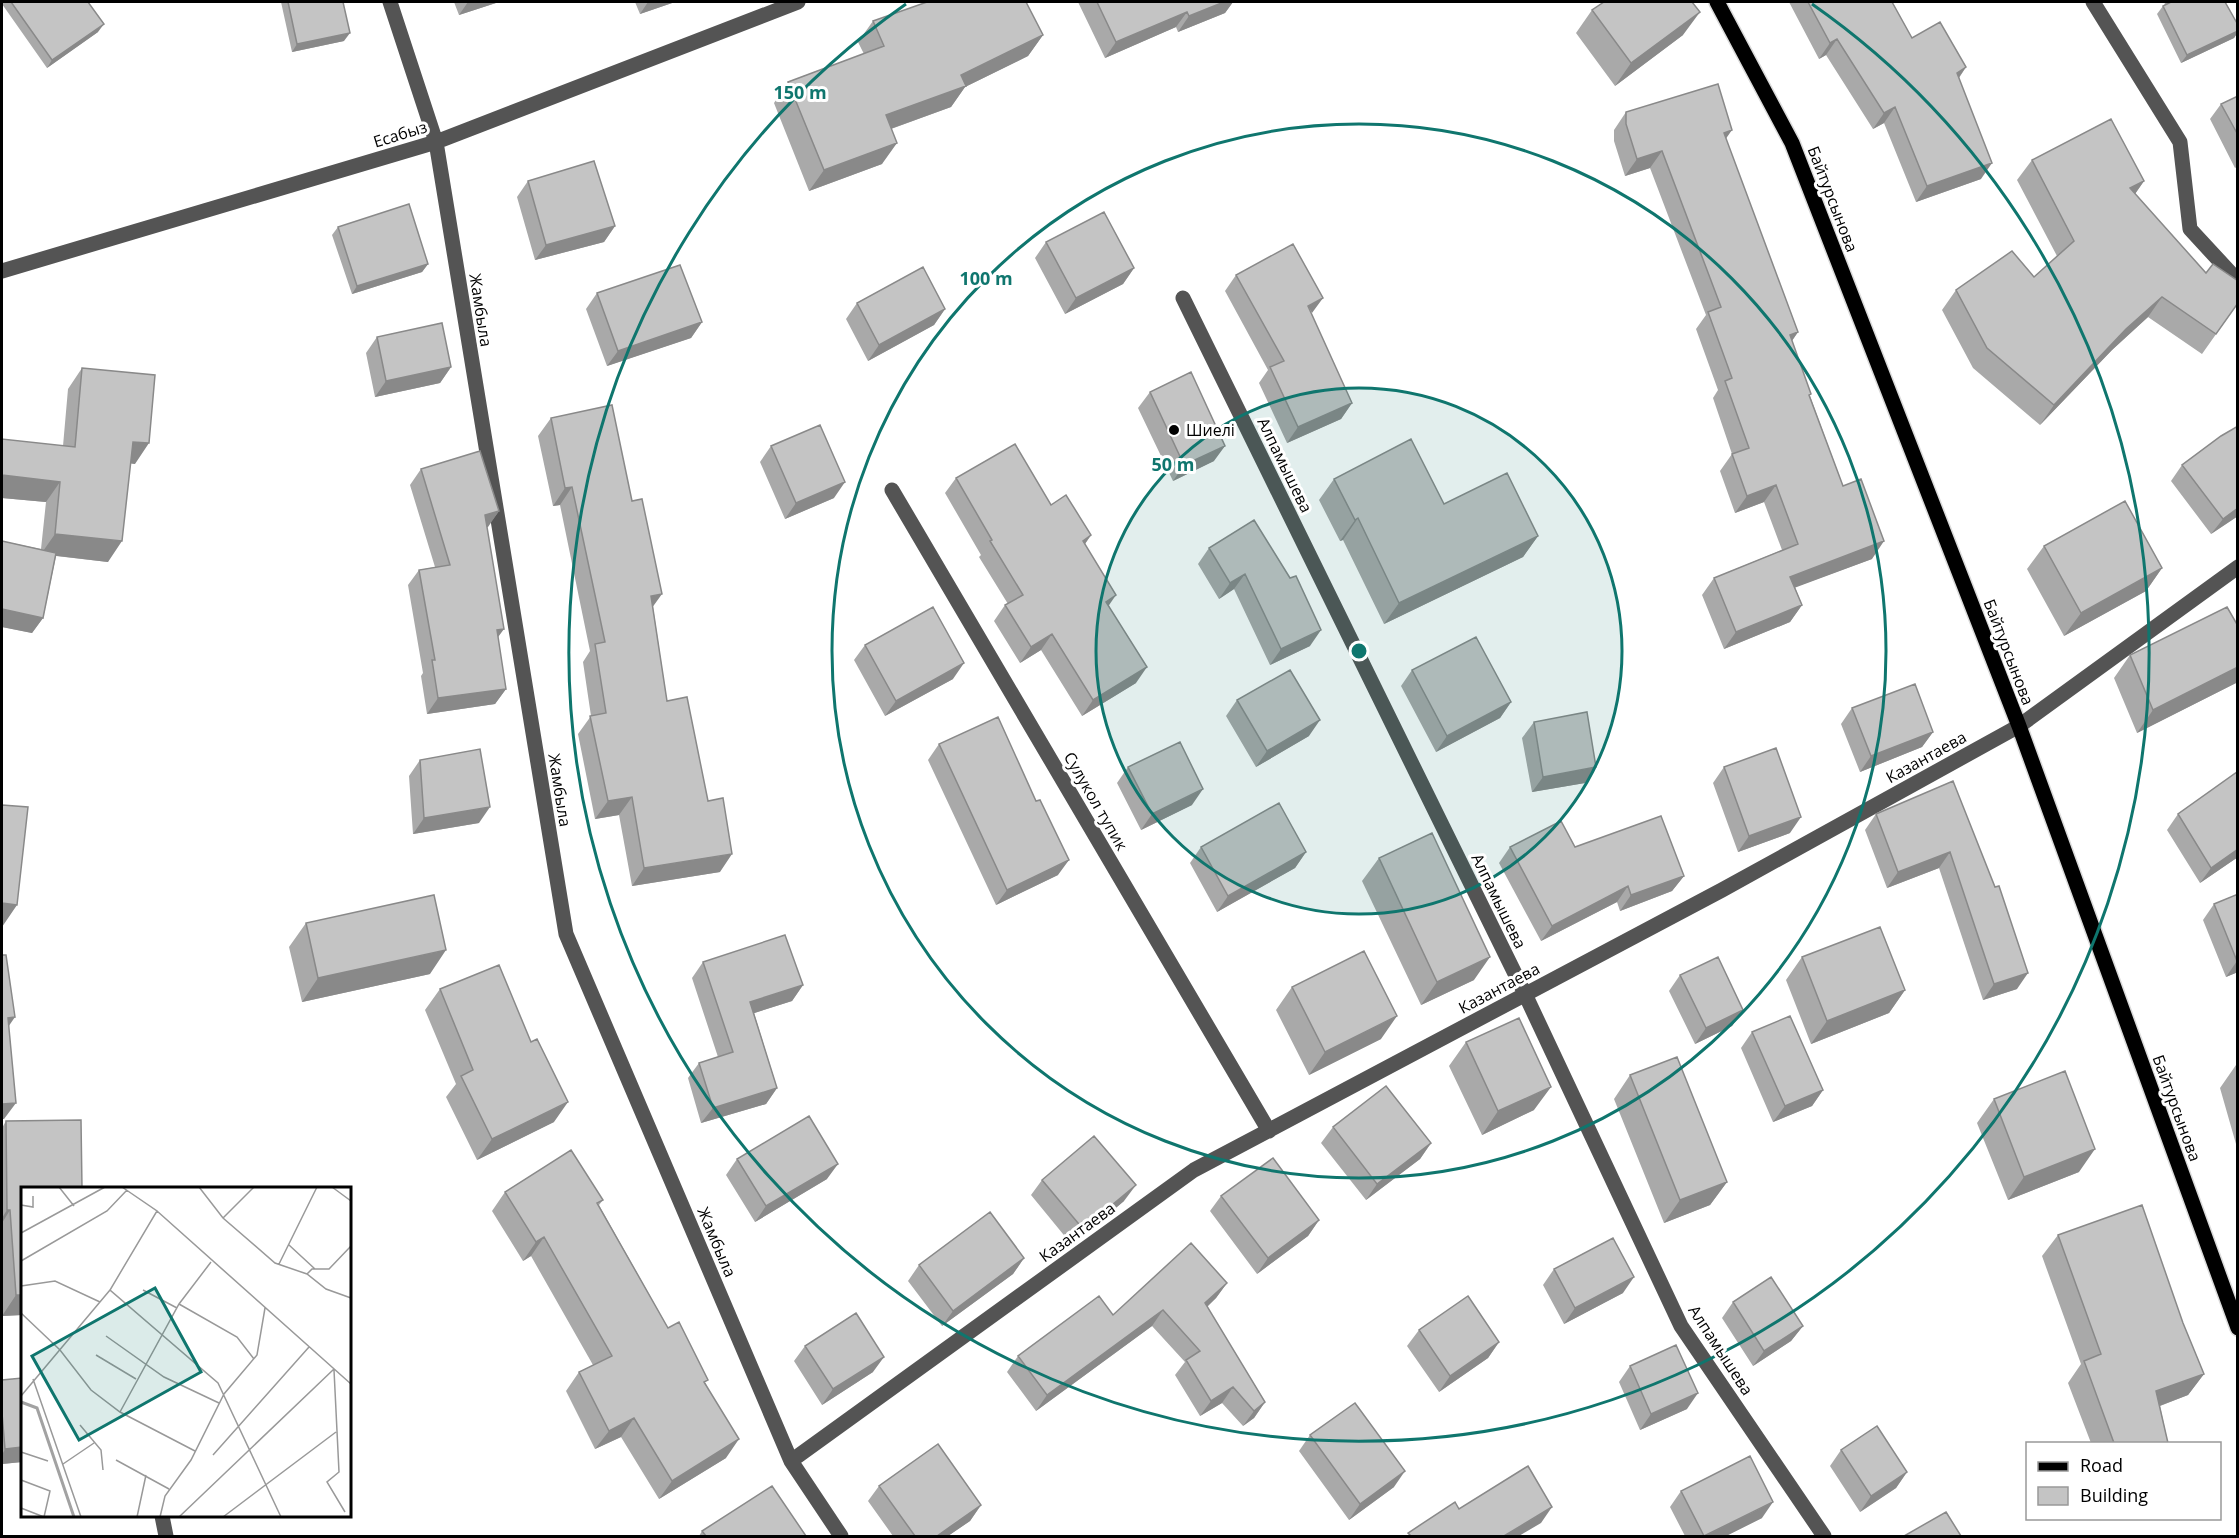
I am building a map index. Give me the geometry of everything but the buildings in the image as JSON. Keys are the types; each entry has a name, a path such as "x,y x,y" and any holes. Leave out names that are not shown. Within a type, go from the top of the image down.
{"main road":[{"name":"Байтурсынова","path":"1717,2 1792,143 2019,726 2238,1328"}],"street":[{"name":"Жамбыла","path":"390,2 436,142 566,934 791,1461 841,1536"},
{"name":"Есабыз","path":"2,271 436,142 798,2"},
{"path":"2093,2 2180,142 2190,229 2238,281"},
{"name":"Алпамышева","path":"1183,298 1525,994 1681,1326 1824,1536"},
{"name":"Сулукол тупик","path":"892,490 1269,1131"},
{"name":"Казантаева","path":"791,1461 1194,1170 1732,884 2019,726 2238,567"},
{"path":"162,1517 166,1536"}],"place":[{"name":"Шиелі","path":"1174,430"}]}
